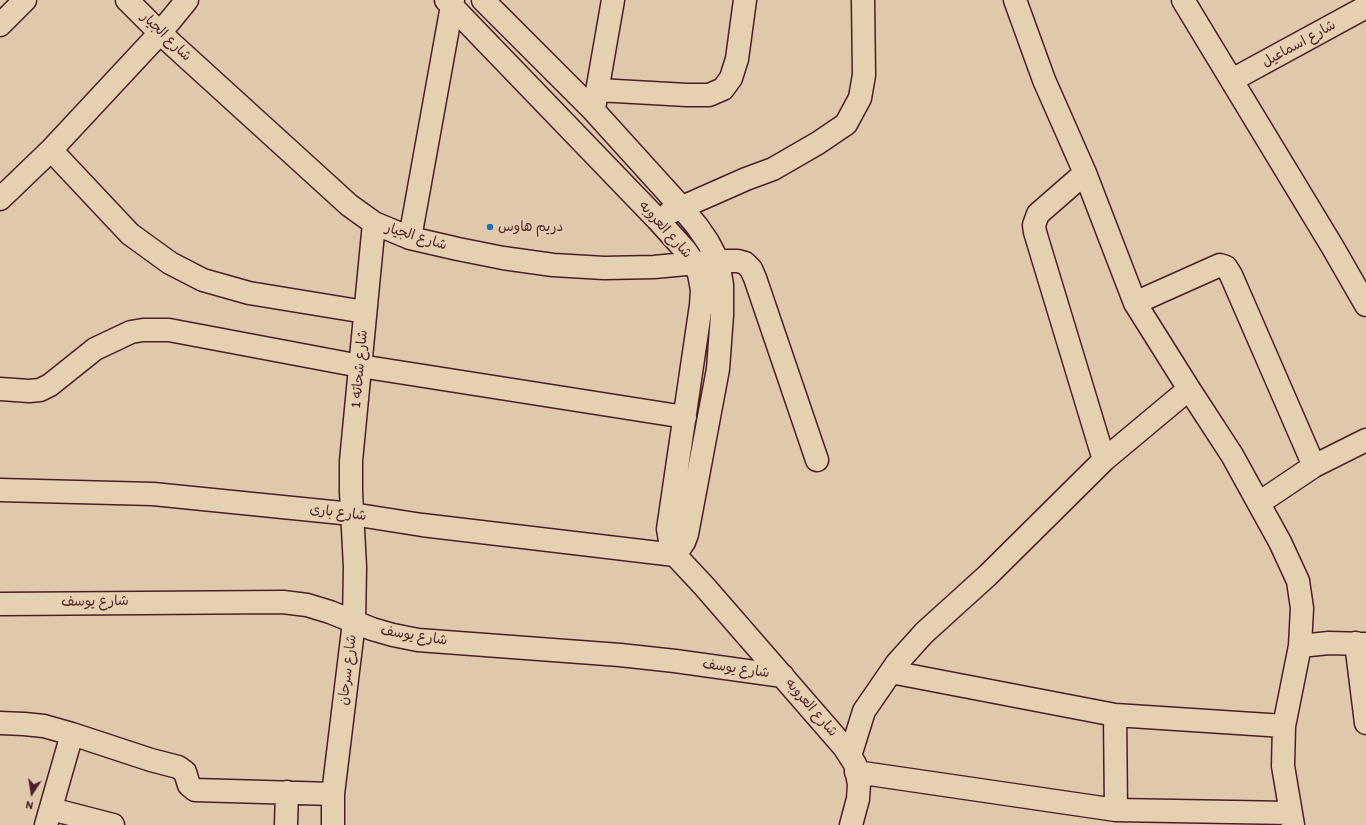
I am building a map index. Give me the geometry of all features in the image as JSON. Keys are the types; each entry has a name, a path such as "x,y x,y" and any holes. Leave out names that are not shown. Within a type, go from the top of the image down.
{"main road":[{"name":"شارع الجيار","path":"127,0 160,33 349,205 374,223 410,238 503,258 553,265 604,268 654,267 718,261 738,261 745,263 751,269 755,278 817,460"},
{"path":"0,199 51,150 160,33 187,0"},
{"name":"شارع العروبه","path":"483,0 594,111 681,207 708,242 718,261 722,285 722,315 718,369 687,534 684,542 675,555"},
{"path":"587,148 613,0"},
{"path":"598,90 686,95 710,94 723,89 731,78 737,59 745,0"},
{"path":"657,219 681,207 773,169 818,143 846,124 860,98 864,75 863,0"},
{"path":"1015,0 1044,80 1085,172 1135,303 1189,390 1232,455 1280,542 1298,581 1302,608 1300,646 1284,726 1282,766 1291,819 1116,810 853,764 864,711 891,672 924,633 988,575 1104,460 1189,390"},
{"path":"1183,0 1332,246 1366,305"},
{"path":"410,238 450,2"},
{"name":"شارع العروبه","path":"450,2 587,148 657,219 685,250 694,263 699,274 702,290 701,305 668,529 671,547 675,555 837,737 853,764 859,784 858,799 851,825"},
{"path":"0,25 15,4"},
{"name":"شارع اسماعيل","path":"1232,80 1366,7"},
{"path":"51,150 130,234 170,263 203,280 249,293 365,312"},
{"path":"1085,172 1038,214 1034,225 1104,460"},
{"name":"شارع شحاته 1","path":"352,514 351,461 374,223"},
{"path":"1135,303 1220,265 1226,267 1231,275 1314,466"},
{"path":"0,389 29,391 40,390 50,385 95,349 132,332 142,330 169,330 360,366 685,417"},
{"path":"1259,503 1314,466 1366,440"},
{"name":"شارع بارى","path":"0,490 153,494 352,514 422,525 675,555"},
{"name":"شارع سرحان","path":"333,825 333,794 354,622 355,567 352,514"},
{"name":"شارع يوسف","path":"0,604 283,602 307,605 386,633 418,640 620,655 783,676"},
{"path":"1300,646 1329,643 1361,644 1366,723"},
{"path":"891,672 1115,715 1284,726"},
{"path":"1115,715 1116,810"},
{"path":"0,723 44,726 125,752 178,766 185,772 188,785 195,790 333,794"},
{"path":"72,734 49,817 99,823"},
{"path":"286,825 287,792"}],"place":[{"name":"دريم هاوس","path":"490,227"}]}
